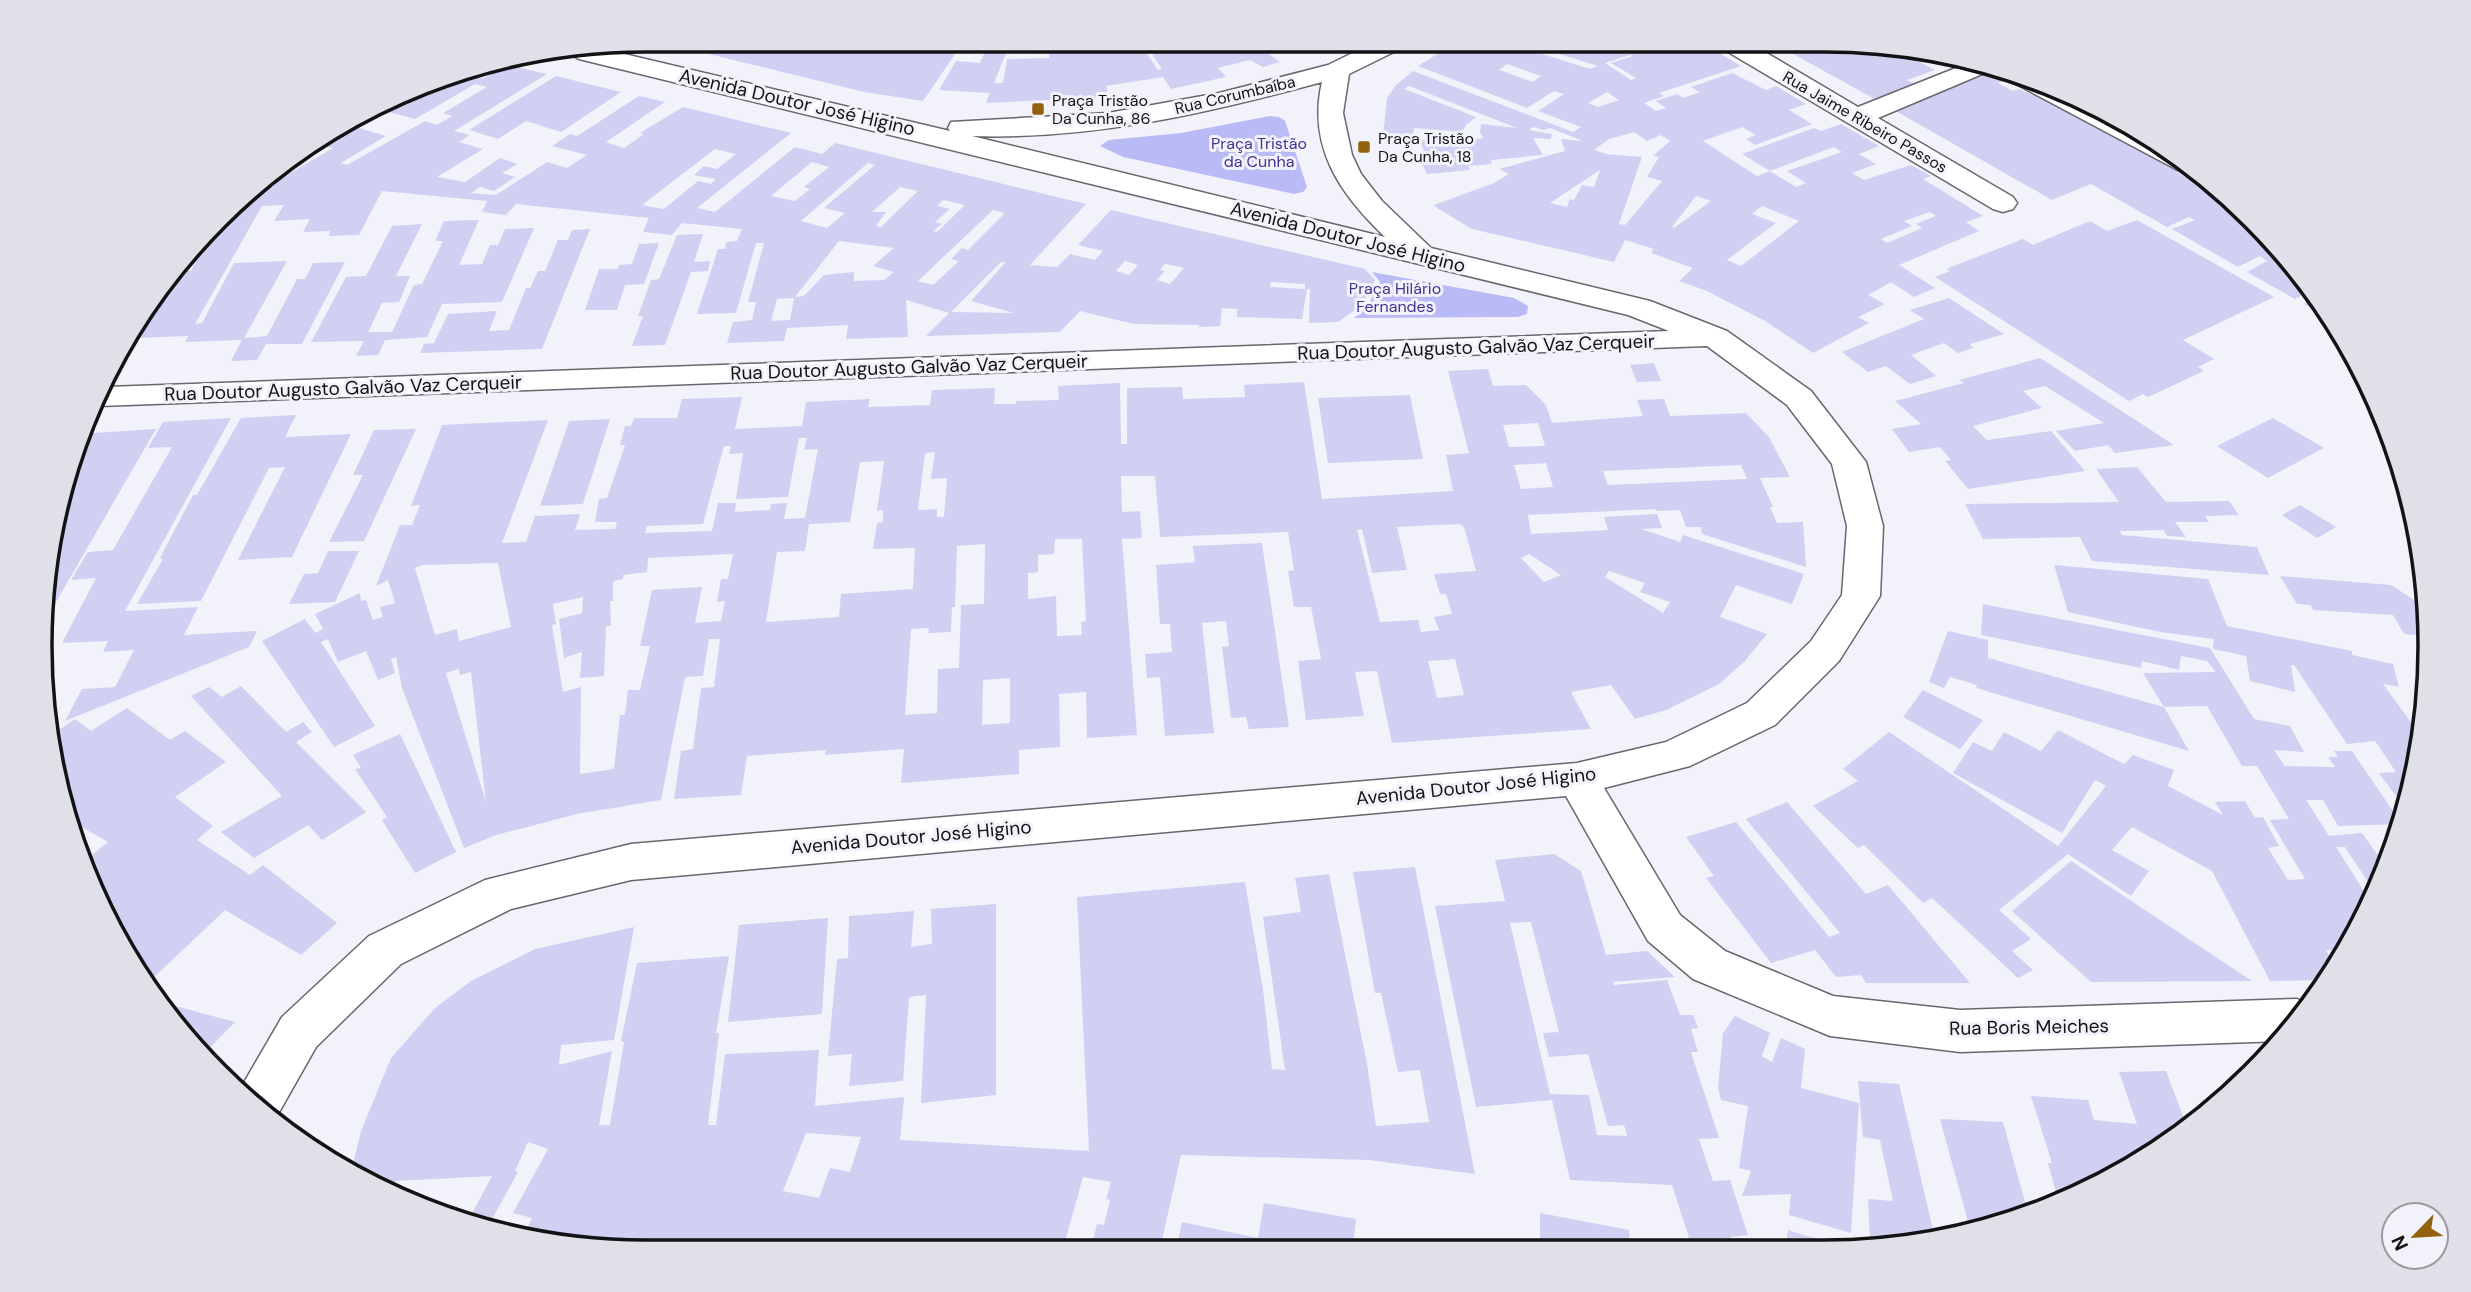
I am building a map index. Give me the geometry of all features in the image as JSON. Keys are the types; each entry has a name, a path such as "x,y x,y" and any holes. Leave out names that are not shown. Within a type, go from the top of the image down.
{"street":[{"name":"Rua Corumbaíba","path":"899,125 994,129 1108,121 1221,101 1256,92 1337,70 1374,52"},
{"name":"Rua Jaime Ribeiro Passos","path":"1746,52 2003,203"},
{"name":"Avenida Doutor José Higino","path":"261,1097 299,1032 385,950 501,893 631,862 1577,779 1676,755 1760,714 1825,651 1861,596 1865,526 1849,462 1799,398 1716,338 1639,308 1049,165 899,125 597,55"},
{"path":"1337,70 1330,111 1342,169 1364,201 1422,255"},
{"path":"1857,117 1971,71"},
{"path":"1256,92 1284,93 1312,106 1332,128"},
{"path":"1045,125 1040,145 1049,165"},
{"name":"Rua Doutor Augusto Galvão Vaz Cerqueir","path":"108,397 1716,338"},
{"name":"Rua Boris Meiches","path":"1577,779 1664,928 1709,965 1830,1016 1960,1031 2285,1020"}],"green space":[{"name":"Praça Tristão da Cunha","path":"1270,116 1285,121 1307,187 1303,192 1294,194 1123,157 1100,146 1109,140 1181,133"},
{"name":"Praça Hilário Fernandes","path":"1372,272 1514,298 1528,306 1527,314 1518,317 1354,318 1366,309 1380,282"}],"building":[{"path":"701,52 956,52 923,101 864,92"},
{"path":"985,52 1007,52 994,83 1003,83 1007,59 1049,58 1050,52 1146,52 1158,70 1162,69 1151,52 1266,52 1280,62 1263,67 1250,60 1218,68 1226,77 1171,89 1163,77 1106,86 1109,97 986,103 990,93 939,90 956,61 980,63"},
{"path":"1440,52 1536,52 1590,69 1598,66 1553,52 1717,52 1741,66 1659,93 1664,96 1644,103 1656,111 1666,108 1656,101 1677,94 1683,98 1700,92 1691,87 1732,73 1766,90 1776,86 1806,104 1789,110 1812,124 1755,145 1746,139 1756,135 1742,127 1703,141 1757,176 1770,171 1742,154 1814,128 1821,131 1841,124 1879,146 1859,154 1876,164 1852,173 1864,180 1911,165 1931,176 1923,179 1983,216 1966,222 1979,231 1899,265 1935,288 1914,297 1891,282 1868,295 1885,304 1858,317 1869,323 1813,353 1765,321 1707,291 1679,281 1693,268 1651,253 1654,249 1625,240 1614,262 1472,229 1434,205 1494,183 1509,174 1499,169 1565,151 1561,139 1583,141 1550,128 1544,130 1533,127 1529,130 1552,134 1551,139 1533,138 1543,155 1491,160 1492,164 1468,166 1470,170 1427,174 1418,155 1426,154 1419,141 1453,137 1457,142 1484,138 1480,133 1481,124 1517,128 1409,86 1404,89 1476,117 1462,132 1414,128 1412,138 1383,136 1387,98 1396,85 1413,71 1573,132 1581,127 1538,111 1564,94 1554,91 1527,108 1418,66","holes":["1633,56 1611,63 1636,78 1631,80 1605,63","1507,64 1541,76 1533,82 1499,70","1607,92 1619,100 1598,107 1588,103","1634,132 1647,141 1661,135 1670,141 1653,156 1659,157 1647,177 1662,181 1625,225 1619,224 1642,157 1606,154 1594,150 1609,139","1834,147 1842,152 1787,171 1806,183 1796,187 1770,171","1600,170 1594,187 1582,185 1567,207 1550,203","1696,196 1711,201 1674,228 1672,227","1762,206 1799,221 1741,266 1727,260 1776,223 1752,214","1930,212 1936,216 1916,224 1922,228 1887,243 1881,239 1912,226 1904,221"]},
{"path":"1790,52 1902,58 1917,60 1935,70 1907,80 1919,86 1880,102"},
{"path":"517,67 547,74 454,131 470,135 459,142 483,149 437,177 465,182 500,158 517,164 502,173 515,177 494,191 480,187 471,193 496,195 547,162 567,168 587,155 552,146 570,134 577,136 639,96 665,102 606,142 624,148 644,134 640,133 683,107 791,133 697,208 715,212 795,147 822,154 835,143 1086,204 1030,265 1057,267 1070,254 1095,260 1103,251 1078,245 1111,210 1365,269 1375,280 1362,305 1338,322 1309,323 1310,289 1307,289 1302,319 1237,317 1237,309 1222,308 1220,326 1199,327 1134,324 1080,311 1060,332 926,336 949,313 906,300 908,337 846,339 848,325 787,328 784,341 727,343 733,322 752,320 756,302 748,302 764,243 756,243 736,313 697,314 718,249 725,249 726,242 737,241 742,229 682,223 672,235 643,232 649,218 516,204 506,215 482,212 487,201 382,191 359,235 329,236 330,231 303,232 310,219 274,221 284,205 262,206 195,324 202,323 234,263 287,261 244,338 267,336 297,279 305,279 313,263 345,262 302,344 266,344 257,360 231,361 242,340 185,342 188,336 139,338 175,285 187,271 191,271 200,255 226,226 281,178 333,148 327,146 358,128 386,136 341,163 347,165 425,121 437,125 452,116 443,113 487,87 475,84 415,119 388,112 478,77 484,78","holes":["715,149 736,154 717,169 704,166 694,175 716,179 711,184 698,181 664,209 642,205","812,162 829,167 804,187 810,189 795,201 771,196","868,163 875,165 824,208 845,213 827,228 801,221","900,187 918,191 881,227 876,226 886,212 872,212","943,200 965,205 937,232 933,231 942,224 935,222 950,209 937,206","993,210 1005,213 968,250 962,248 951,259 959,261 933,285 918,281","839,241 894,248 873,266 894,272 884,280 854,281 854,272 824,275 804,296 795,297","1125,261 1138,265 1129,275 1116,271","1001,262 1006,262 971,301 1014,313 951,312","1165,264 1184,268 1170,284 1157,280 1165,271 1160,270","1271,282 1305,284 1305,289 1270,287","794,298 790,320 771,321 777,299"]},
{"path":"1986,75 1998,79 2003,81 1998,83 2013,91 2018,89 2036,96 2128,145 2133,143 2164,160 2179,170 2176,172 2193,181 2245,226 2303,295 2295,299 2247,272 2267,261 2260,256 2238,267 2172,229 2195,220 2189,217 2167,227 2091,184 2052,200 1894,110"},
{"path":"556,76 621,92 561,132 526,121 498,139 469,130"},
{"path":"479,220 459,265 482,264 490,245 498,245 505,229 534,228 502,302 442,304 427,337 385,340 378,355 356,356 364,341 311,342 346,277 366,276 392,226 422,224 396,276 410,276 399,302 382,303 368,332 392,332 414,285 422,284 443,241 435,241 444,221"},
{"path":"2137,220 2274,297 2183,340 2214,359 2198,367 2204,371 2148,397 2143,394 2129,401 1935,277 1950,271 1946,269 2023,239 2033,245 2090,221 2107,231"},
{"path":"590,229 542,349 420,353 424,344 434,343 448,314 497,311 489,331 509,330 526,288 530,288 538,271 545,271 558,240 568,240 572,230"},
{"path":"703,234 694,262 710,261 708,271 691,272 665,345 632,346 643,316 638,316 651,280 659,279 677,235"},
{"path":"659,243 644,284 625,285 617,310 585,310 599,269 618,269 619,265 632,264 639,244"},
{"path":"1949,298 2004,334 1970,344 1973,348 1958,353 1944,343 1911,355 1936,376 1910,384 1886,366 1868,372 1842,352 1924,319 1910,310"},
{"path":"2040,358 2174,445 2115,453 2108,445 2075,451 2056,431 2104,423 2045,386 2023,391 2042,408 1973,426 1987,440 2051,431 2085,471 1968,489 1945,461 1951,460 1940,447 1909,452 1892,429 1921,424 1895,401 1964,383 1959,380"},
{"path":"1654,363 1661,381 1637,382 1630,365"},
{"path":"1488,369 1493,386 1526,385 1546,405 1552,423 1643,416 1637,400 1664,399 1670,416 1746,413 1769,437 1790,477 1760,478 1777,523 1803,522 1806,567 1702,534 1701,527 1686,527 1680,510 1528,515 1531,534 1608,530 1604,517 1657,514 1662,528 1641,529 1680,542 1683,535 1804,574 1792,604 1736,585 1720,617 1767,634 1744,662 1719,684 1666,710 1635,719 1611,685 1571,692 1591,729 1392,743 1377,671 1355,672 1364,716 1306,720 1298,661 1321,659 1311,607 1294,607 1288,571 1294,570 1288,532 1160,537 1155,476 1121,476 1122,512 1140,511 1142,538 1122,539 1137,735 1087,738 1086,692 1059,694 1060,747 1019,750 1019,774 901,783 904,749 825,755 826,750 747,756 741,795 674,799 681,751 693,749 701,688 714,687 720,639 709,639 703,676 685,677 661,800 577,814 496,835 464,848 402,688 396,657 391,659 395,673 378,680 366,651 338,662 328,639 321,642 375,726 334,747 262,641 305,619 315,633 323,629 315,614 360,593 361,601 366,600 373,620 383,617 380,607 395,603 388,580 376,586 400,525 412,525 420,505 411,506 442,425 548,420 502,543 526,542 535,516 580,514 575,530 615,529 617,522 595,522 599,499 607,498 625,445 620,445 625,426 631,426 634,418 677,418 682,399 742,397 735,429 802,426 806,402 870,399 868,407 930,405 932,390 995,388 994,404 1016,404 1016,401 1059,400 1058,386 1120,383 1121,444 1127,444 1127,388 1182,387 1183,399 1245,397 1244,385 1304,382 1322,499 1453,491 1446,455 1469,453 1448,371","holes":["1538,423 1545,446 1509,447 1503,425","799,438 807,438 804,450 818,449 805,518 784,519 787,503 771,504 770,510 735,512 736,503 718,503 712,531 645,533 647,526 703,524 724,446 731,446 729,454 743,453 736,499 788,497","935,452 931,479 947,478 944,517 937,517 937,509 918,510 925,453","884,461 877,511 883,510 883,522 877,523 873,549 915,548 913,589 841,594 839,617 766,622 777,552 805,551 809,524 850,522 860,462","1546,463 1553,487 1521,489 1514,465","1741,465 1747,479 1608,485 1603,471","1459,524 1464,527 1476,571 1434,574 1440,594 1446,594 1452,614 1434,617 1439,630 1421,632 1418,620 1380,622 1357,530 1362,529 1372,573 1407,570 1397,527","1055,539 1082,539 1086,621 1081,622 1082,635 1057,636 1056,596 1028,599 1028,573 1038,572 1038,555 1054,554","985,544 984,604 961,605 959,668 938,669 937,713 905,715 911,629 929,628 928,633 951,632 952,607 955,607 957,546","733,554 728,579 721,579 717,602 725,601 721,621 695,623 702,587 652,590 640,646 650,646 640,690 628,690 625,715 620,715 614,769 580,774 581,687 563,692 552,625 556,624 553,604 583,597 582,613 559,619 564,658 582,652 580,678 604,676 606,626 611,626 610,601 613,601 613,581 623,579 623,575 647,572 648,558","1529,554 1561,575 1544,582 1521,558","498,563 511,627 459,641 457,629 435,635 415,568 422,565","1609,571 1645,583 1640,592 1670,602 1663,613 1605,577","1455,659 1464,695 1437,698 1428,661","459,669 460,675 471,672 486,802 446,673","1010,678 1010,723 982,725 983,680"]},
{"path":"1410,395 1423,459 1328,463 1318,398"},
{"path":"296,415 285,437 351,434 292,557 238,560 285,467 269,468 201,601 137,604 163,559 160,558 193,495 197,495 241,418"},
{"path":"231,418 125,611 198,607 184,635 257,631 249,647 65,721 82,689 115,687 134,650 103,652 108,641 62,643 96,578 71,580 88,552 113,550 172,447 148,448 163,422"},
{"path":"2273,418 2324,448 2268,478 2217,446"},
{"path":"610,419 583,504 540,506 569,421"},
{"path":"156,429 54,605 64,530 84,455 94,433"},
{"path":"416,429 364,541 329,542 363,475 353,475 374,430"},
{"path":"2137,467 2166,502 2229,501 2239,515 2205,516 2209,522 2175,522 2186,537 2167,536 2163,530 2120,531 2122,535 2257,547 2269,575 2092,561 2080,537 1983,539 1965,504 2119,502 2096,469"},
{"path":"2300,505 2336,527 2317,538 2282,515"},
{"path":"1262,543 1289,727 1249,729 1246,717 1231,718 1222,647 1229,646 1226,621 1202,623 1214,733 1165,736 1160,677 1147,678 1145,654 1172,652 1170,624 1160,624 1156,565 1195,562 1193,546"},
{"path":"328,551 359,551 335,602 289,604 304,574 318,573"},
{"path":"2054,565 2208,579 2227,626 2352,651 2352,655 2393,664 2399,687 2383,684 2413,725 2398,799 2379,773 2396,772 2375,741 2347,744 2294,665 2291,665 2295,692 2250,681 2246,656 2213,649 2214,639 2160,632 2068,612"},
{"path":"2280,576 2391,585 2416,601 2418,635 2404,634 2393,615 2313,610 2311,605 2297,604"},
{"path":"1983,604 2210,648 2254,719 2290,726 2304,752 2274,750 2285,766 2335,767 2328,757 2338,757 2334,751 2352,751 2394,813 2391,824 2338,826 2323,800 2306,800 2329,836 2362,833 2379,857 2369,883 2345,847 2336,847 2364,892 2335,950 2326,950 2330,957 2315,980 2270,981 2212,871 2132,827 2112,850 2149,871 2131,896 2068,854 1999,910 2031,939 2012,951 2033,970 2018,978 1932,898 1923,903 1864,845 1858,848 1813,806 1858,781 1843,769 1889,732 2058,846 2106,786 2095,780 2062,833 1953,773 1973,742 1992,751 2004,732 2041,751 2058,730 2124,764 2133,755 2174,770 2168,786 2223,815 2215,802 2245,801 2255,818 2263,817 2279,846 2268,848 2288,880 2305,879 2270,820 2289,819 2257,766 2242,766 2207,706 2164,707 2143,673 2216,672 2207,661 2181,656 2179,670 2142,661 2141,668 1981,635"},
{"path":"1948,631 1988,640 1988,658 2164,707 2189,751 1976,688 1977,685 1950,677 1944,688 1929,682"},
{"path":"241,686 286,732 303,722 312,732 296,742 366,812 322,840 308,825 254,858 221,832 282,796 191,696 209,687 222,697"},
{"path":"1923,690 1983,720 1960,749 1903,717"},
{"path":"127,708 170,740 185,731 226,762 175,797 213,826 197,840 250,875 263,865 337,923 301,955 225,910 154,977 132,943 91,855 108,842 81,827 73,800 59,730 75,719 91,731"},
{"path":"400,734 456,852 415,873 382,820 387,817 355,769 361,768 353,755"},
{"path":"1787,802 1866,894 1888,885 1970,983 1866,983 1861,975 1836,977 1815,950 1771,963 1706,878 1714,876 1686,837 1736,822 1829,937 1840,933 1746,819"},
{"path":"1554,854 1581,871 1606,955 1647,951 1675,977 1613,982 1614,985 1667,980 1680,1015 1693,1015 1698,1028 1691,1029 1698,1052 1691,1052 1719,1138 1699,1139 1713,1181 1730,1180 1748,1235 1730,1237 1731,1240 1690,1240 1672,1185 1570,1180 1552,1100 1476,1107 1435,906 1505,901 1495,860","holes":["1531,922 1559,1032 1543,1033 1549,1057 1588,1054 1608,1126 1624,1125 1627,1136 1597,1135 1589,1095 1550,1094 1510,923"]},
{"path":"2071,861 2252,981 2091,982 2012,911"},
{"path":"1415,867 1475,1174 1369,1160 1181,1155 1162,1240 1093,1240 1097,1224 1104,1225 1110,1200 1106,1199 1111,1182 1083,1177 1066,1240 646,1240 569,1234 528,1227 532,1218 513,1213 548,1149 528,1142 515,1171 518,1172 492,1219 472,1213 492,1176 395,1183 353,1162 361,1131 391,1058 435,1008 471,981 535,949 634,927 614,1040 561,1045 559,1065 612,1051 599,1125 610,1125 624,1042 621,1041 637,963 729,956 716,1033 719,1033 708,1125 716,1125 725,1054 819,1050 815,1106 904,1097 900,1140 1089,1151 1077,897 1245,882 1263,989 1272,1069 1285,1070 1263,917 1301,912 1295,878 1329,874 1367,1064 1376,1126 1429,1122 1420,1070 1398,1072 1381,993 1375,993 1353,872","holes":["806,1133 861,1137 850,1172 830,1168 819,1198 783,1191"]},
{"path":"996,904 996,1095 921,1103 926,995 909,997 903,1081 849,1086 852,1054 828,1056 837,959 848,958 849,916 914,911 911,947 932,944 931,909"},
{"path":"828,918 822,1014 728,1022 739,925"},
{"path":"174,1006 235,1022 210,1048"},
{"path":"1735,1016 1770,1033 1762,1056 1772,1062 1781,1038 1805,1049 1801,1088 1859,1103 1851,1233 1789,1215 1791,1194 1742,1196 1751,1171 1739,1168 1748,1106 1721,1100 1718,1088 1723,1033"},
{"path":"2166,1071 2184,1119 2122,1160 2056,1192 2048,1163 2052,1163 2031,1096 2088,1100 2094,1120 2137,1124 2119,1072"},
{"path":"1858,1081 1899,1084 1933,1229 1867,1238 1870,1237 1868,1199 1893,1201 1880,1140 1863,1137"},
{"path":"1940,1119 2003,1122 2026,1204 1968,1222"},
{"path":"1264,1203 1356,1219 1354,1240 1178,1240 1182,1222 1258,1238"},
{"path":"1540,1213 1629,1230 1630,1240 1540,1240"},
{"path":"1788,1230 1820,1240 1787,1240"}],"place":[{"name":"Praça Tristão Da Cunha, 86","path":"1038,109"},
{"name":"Praça Tristão Da Cunha, 18","path":"1364,147"}]}
